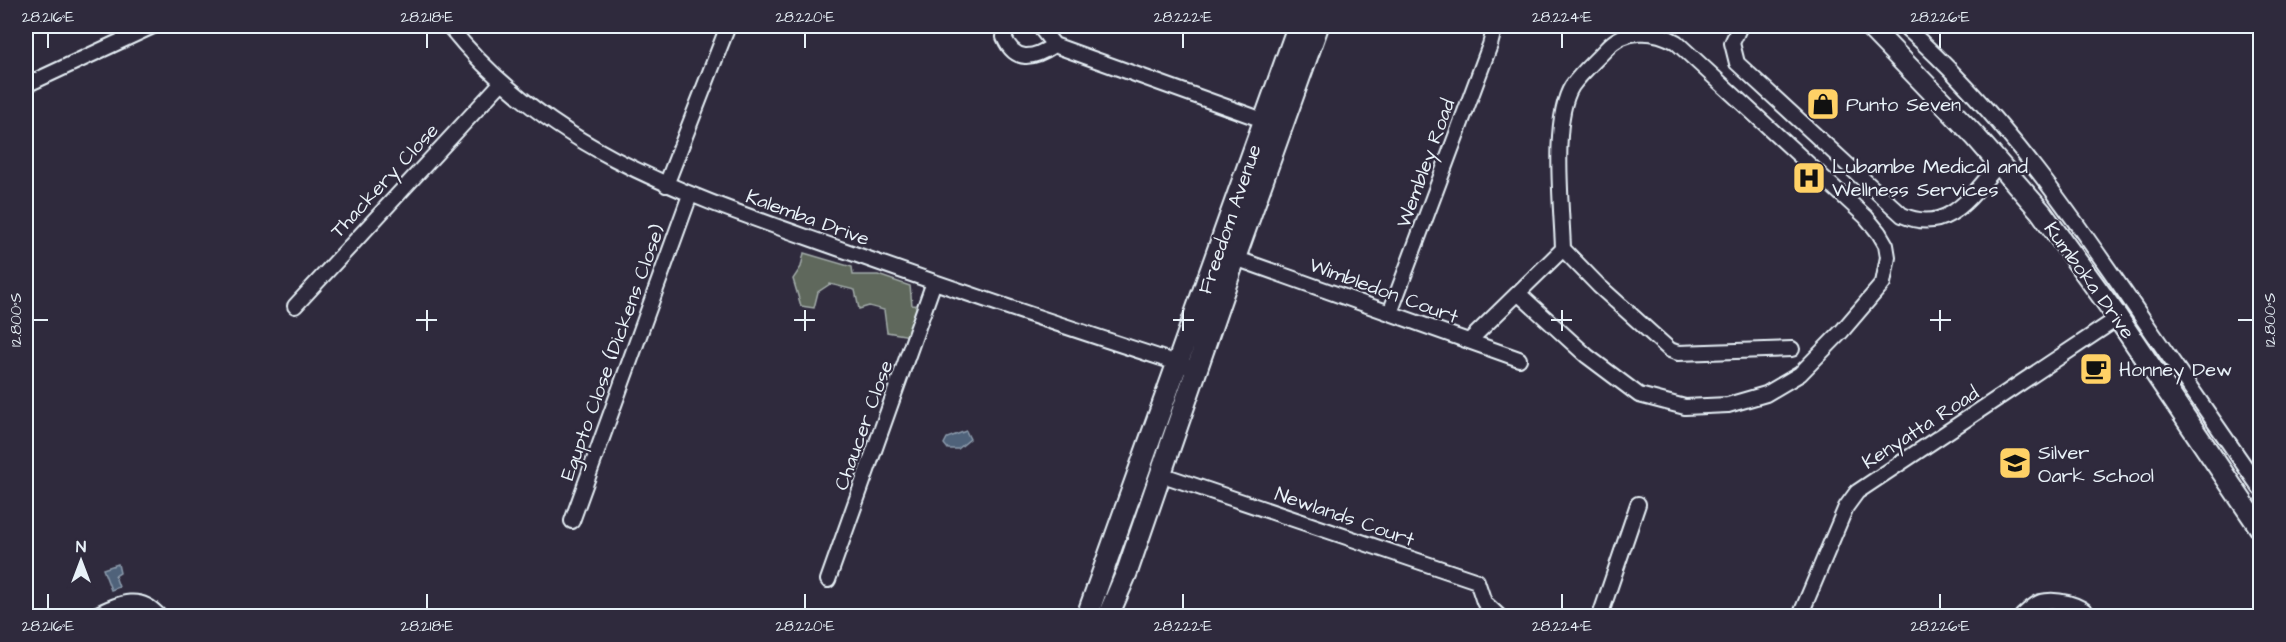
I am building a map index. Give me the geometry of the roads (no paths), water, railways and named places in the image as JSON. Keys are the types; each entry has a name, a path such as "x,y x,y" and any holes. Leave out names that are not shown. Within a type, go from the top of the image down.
{"main road":[{"name":"Freedom Avenue","path":"1108,616 1127,572 1160,474 1187,366 1263,120 1298,26"},
{"path":"1306,61 1309,26"},
{"name":"Freedom Avenue","path":"1087,616 1187,366 1235,258 1318,26"},
{"name":"Kumboka Drive","path":"1869,26 1924,81 2041,212 2118,318 2260,528"}],"street":[{"path":"26,85 153,26"},
{"name":"Kalemba Drive","path":"449,26 501,82 576,138 666,185 934,282 1187,366"},
{"path":"666,185 728,26"},
{"path":"1008,26 1004,37 1008,46 1017,55 1028,56 1041,53 1054,45"},
{"path":"1038,26 1054,45 1263,120"},
{"name":"Wembley Road","path":"1390,313 1490,45 1495,26"},
{"path":"1740,26 1732,43 1737,63 1902,215 1915,221 1925,222 1939,220 1955,212 2000,164"},
{"path":"1904,26 1927,46 2009,133 2061,201 2260,488"},
{"path":"1519,294 1587,356 1639,395 1685,407 1728,405 1766,394 1800,374 1842,331 1883,283 1888,257 1886,245 1879,232 1858,209 1676,42 1664,35 1649,32 1630,34 1612,42 1573,86 1565,100 1560,143 1563,249 1599,286 1670,350 1678,353 1792,349"},
{"name":"Thackery Close","path":"296,306 501,82"},
{"name":"Egupto Close (Dickens Close)","path":"572,521 690,195"},
{"path":"2041,212 2061,201"},
{"path":"1469,341 1563,249"},
{"name":"Wimbledon Court","path":"1235,258 1519,359"},
{"name":"Chaucer Close","path":"828,580 934,282"},
{"name":"Kenyatta Road","path":"1800,616 1846,507 1857,492 2118,318"},
{"name":"Newlands Court","path":"1160,474 1477,581 1484,602 1499,616"},
{"path":"1600,616 1638,504"},
{"path":"2022,616 2035,605 2049,602 2075,604 2083,608 2090,616"},
{"path":"93,616 121,604 136,603 150,606 159,616"}],"water":[{"path":"966,431 970,439 958,449 948,449 944,444 947,438"},
{"path":"118,564 120,573 115,576 119,587 111,590 103,569"}],"place":[{"name":"Punto Seven","path":"1823,104"},
{"name":"Lubambe Medical and Wellness Services","path":"1809,178"},
{"name":"Honney Dew","path":"2096,369"},
{"name":"Silver Oark School","path":"2015,463"}]}
